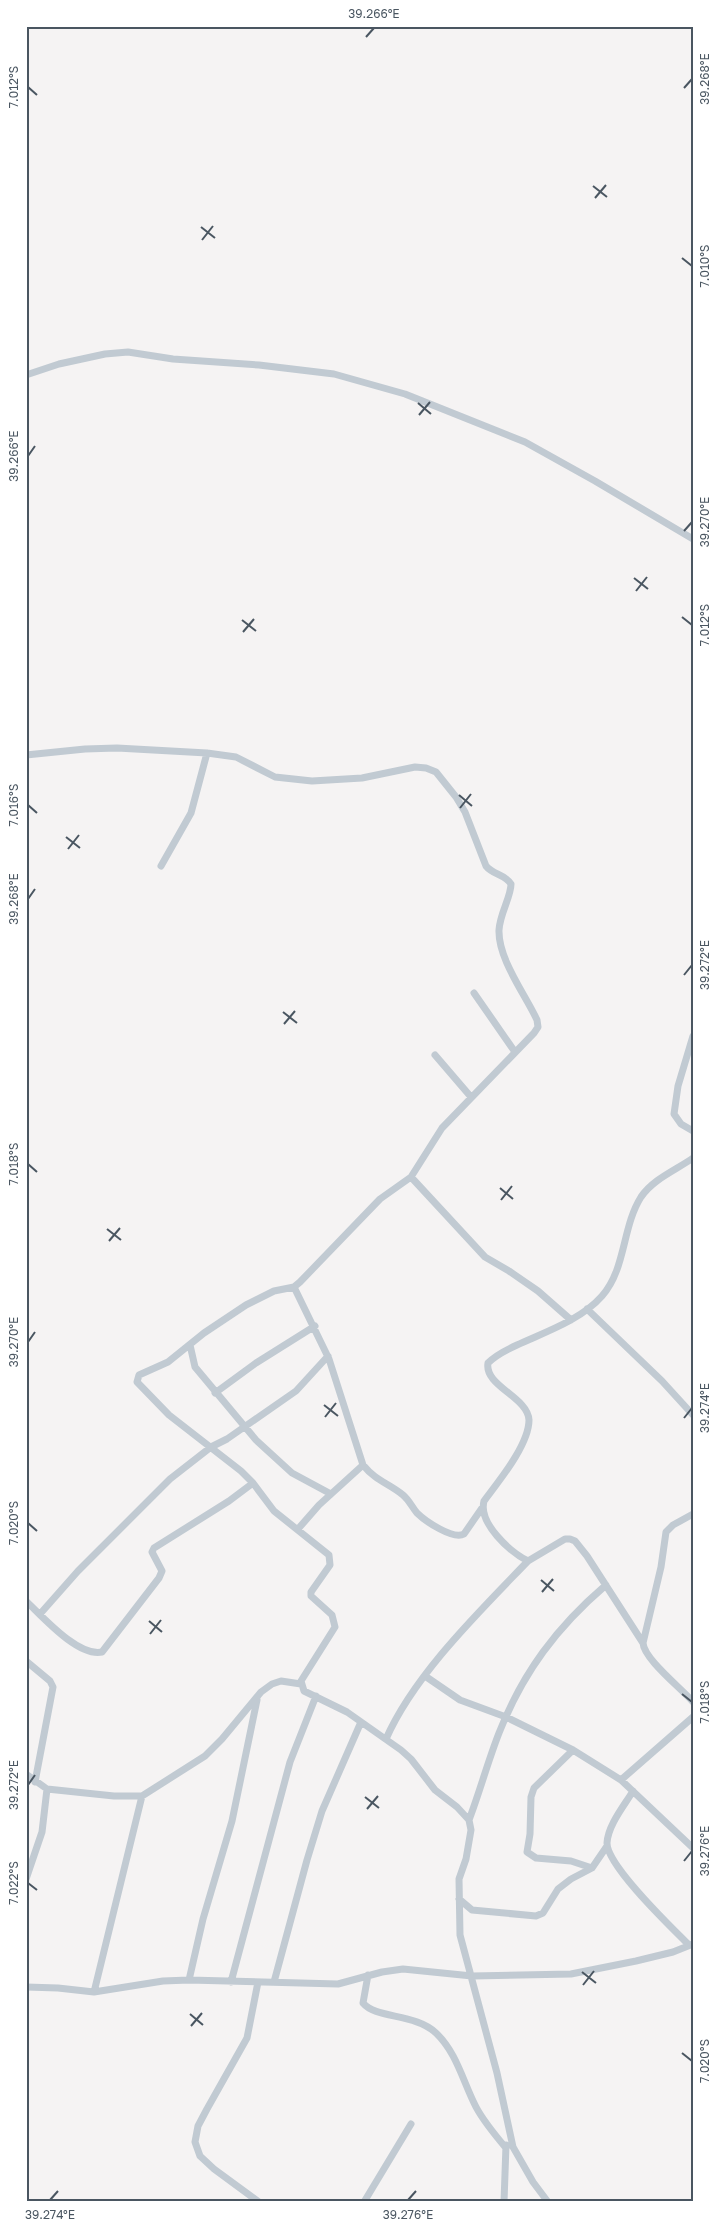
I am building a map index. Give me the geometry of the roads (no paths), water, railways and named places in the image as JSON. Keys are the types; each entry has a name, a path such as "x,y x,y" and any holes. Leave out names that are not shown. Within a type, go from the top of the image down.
{"street":[{"path":"26,376 59,364 105,354 128,352 173,359 259,365 334,374 405,394 524,442 595,481 693,539"},
{"path":"26,755 117,748 207,753 236,758 276,777 290,780 362,778 415,767 426,768 436,772 456,797 465,812 486,866 489,870 502,874 511,884 500,920 500,940 512,973 537,1020 538,1027 435,1137 411,1177 380,1199 294,1287 274,1291 260,1297 211,1328 168,1362 140,1375 137,1382 169,1415 253,1483 274,1511 329,1555 330,1565 310,1596 332,1615 335,1627 301,1684"},
{"path":"161,866 191,813 207,753"},
{"path":"474,993 515,1052"},
{"path":"693,1036 675,1100 674,1114 681,1124 693,1131"},
{"path":"435,1055 471,1097"},
{"path":"294,1287 315,1326 328,1356 362,1465 373,1476 403,1495 427,1522 457,1536 464,1534 482,1508 484,1501 514,1460 525,1436 529,1419 523,1407 491,1376 487,1369 488,1363 500,1354 570,1320 602,1296 612,1281 630,1223 642,1197 653,1185 693,1158"},
{"path":"411,1177 485,1257 509,1270 538,1291 570,1320"},
{"path":"587,1309 662,1381 693,1415"},
{"path":"215,1392 256,1363 315,1326"},
{"path":"190,1344 195,1367 256,1440 292,1473 331,1494"},
{"path":"40,1614 78,1571 154,1493 210,1447 296,1392 328,1356"},
{"path":"298,1530 331,1494 362,1465"},
{"path":"26,1601 57,1631 85,1650 95,1653 102,1652 159,1578 162,1571 152,1552 154,1548 229,1501 253,1483"},
{"path":"482,1508 502,1541 528,1562"},
{"path":"693,1514 673,1524 666,1532 661,1566 643,1643 643,1649 652,1661 693,1702"},
{"path":"386,1739 396,1717 425,1676 487,1604 528,1562 564,1539 570,1539 587,1556 643,1643"},
{"path":"548,2202 523,2166 514,2147 507,2124 497,2073 460,1936 459,1879 466,1859 471,1830 469,1820 506,1717 533,1667 554,1634 578,1608 606,1585"},
{"path":"26,1661 50,1680 53,1687 35,1782"},
{"path":"425,1676 460,1700 506,1717 573,1750 621,1780 693,1848"},
{"path":"26,1774 47,1789 114,1796 142,1796 205,1756 257,1697 272,1684 281,1681 301,1684"},
{"path":"301,1684 304,1691 361,1722 411,1759 435,1790 457,1807 469,1820"},
{"path":"231,1982 290,1762 316,1696"},
{"path":"188,1980 203,1919 232,1821 257,1697"},
{"path":"621,1780 693,1716"},
{"path":"274,1982 322,1811 361,1722"},
{"path":"573,1750 534,1788 531,1797 530,1834 527,1852 536,1858 571,1861 592,1868"},
{"path":"26,1879 42,1832 47,1789"},
{"path":"459,1899 472,1910 536,1916 543,1913 558,1889 571,1879 592,1868 607,1846 610,1831 633,1791"},
{"path":"94,1992 142,1796"},
{"path":"26,1987 94,1992 163,1981 188,1980 338,1984 403,1969 472,1976 571,1974 636,1961 673,1952 691,1945 624,1874 610,1856 607,1846"},
{"path":"368,1976 362,2003 374,2011 417,2021 439,2036 452,2053 486,2124 506,2148"},
{"path":"258,1982 247,2038 230,2065 198,2126 195,2142 199,2154 208,2164 259,2202"},
{"path":"364,2202 411,2124"},
{"path":"504,2202 507,2124"}]}
